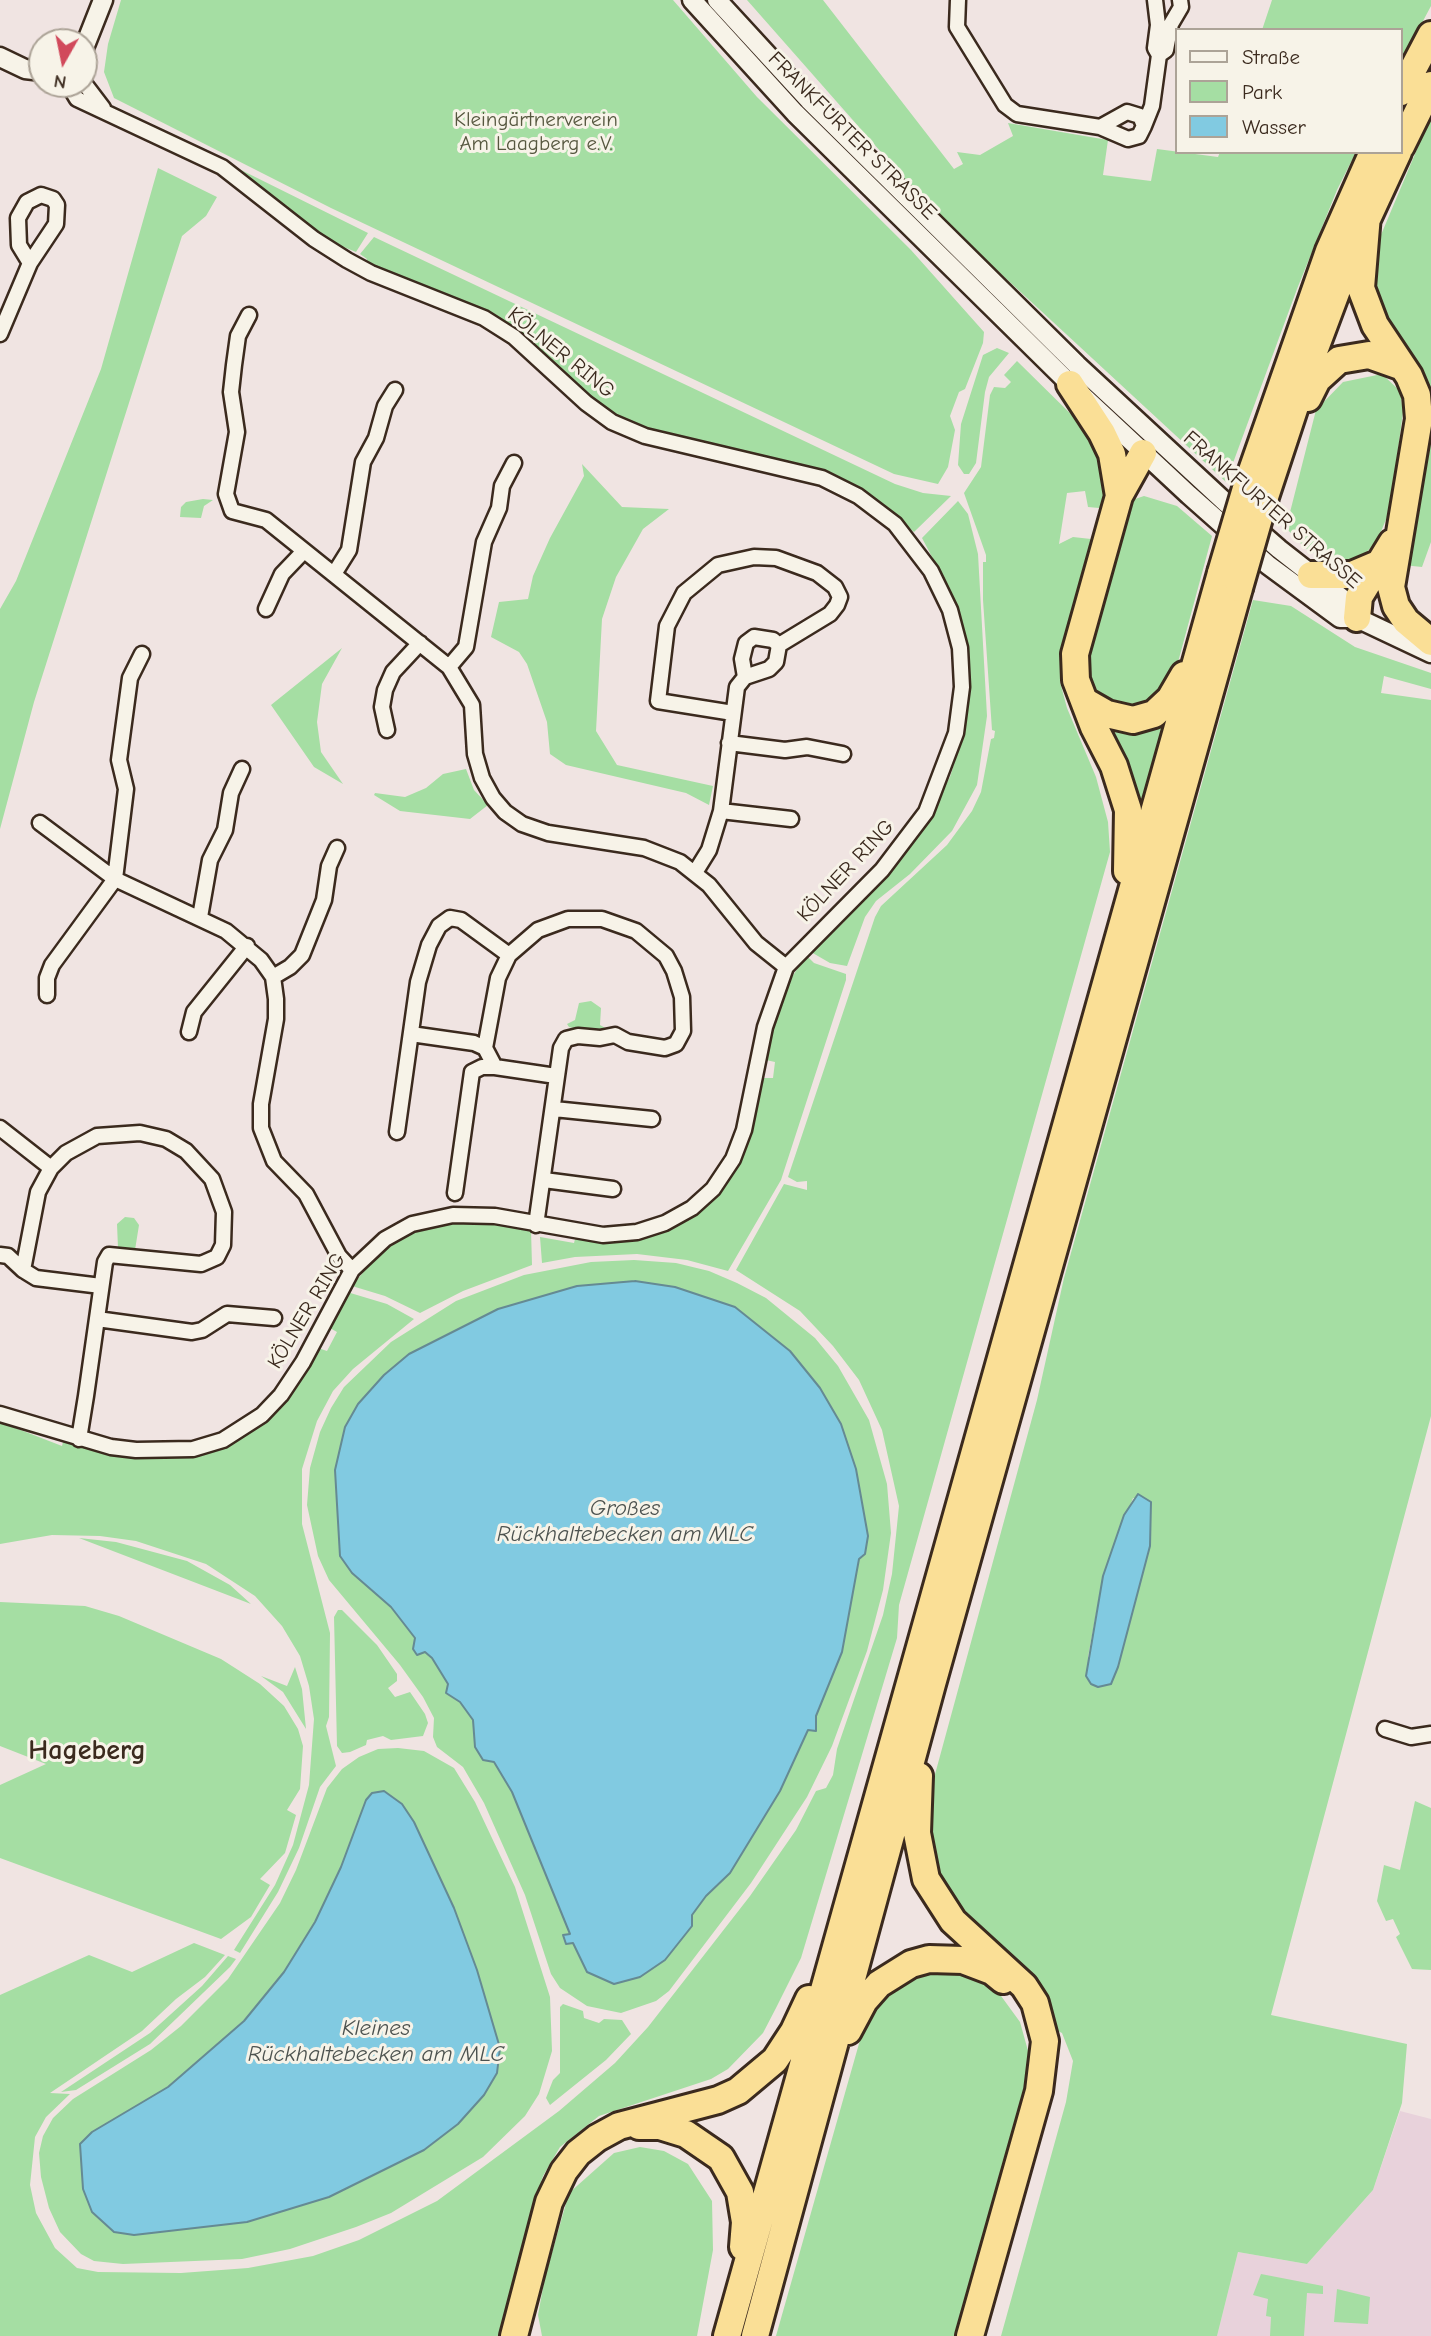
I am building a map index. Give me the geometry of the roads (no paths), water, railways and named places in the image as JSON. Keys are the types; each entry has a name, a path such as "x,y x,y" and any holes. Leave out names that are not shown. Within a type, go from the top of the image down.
{"highway":[{"path":"1403,88 1431,35"},
{"path":"1403,142 1431,86"},
{"path":"755,2336 1230,581 1329,251 1372,154"},
{"path":"1279,453 1307,370 1367,215 1397,154"},
{"path":"1357,618 1359,597 1385,566 1398,533 1419,419 1417,395 1409,376 1400,366 1366,308 1361,288 1367,215"},
{"path":"1256,491 1317,380 1339,360 1369,355 1400,366"},
{"path":"1070,384 1112,454 1119,496"},
{"path":"1123,921 1128,810 1114,766 1094,727 1076,680 1075,654 1119,496 1150,446"},
{"path":"1311,575 1343,577 1385,566"},
{"path":"1385,566 1396,606 1406,621 1431,642"},
{"path":"1086,702 1107,714 1133,720 1154,714 1170,699 1200,646 1230,581"},
{"path":"727,2336 1200,646"},
{"path":"932,1685 916,1798 922,1867 934,1894 953,1922 1012,1973 1035,2003 1045,2040 1040,2091 970,2336"},
{"path":"518,2332 550,2202 564,2171 597,2137 619,2126 718,2100 758,2076 775,2060 794,2031 849,1905"},
{"path":"819,2104 852,2020 863,2001 895,1971 929,1959 962,1960 992,1972 1004,1981 1031,2018 1044,2063"},
{"path":"619,2126 660,2126 686,2134 721,2158 740,2192 745,2222 736,2278 737,2303"}],"street":[{"path":"92,28 103,0"},
{"name":"FRANKFURTER STRASSE","path":"692,0 795,113 1070,384 1150,446 1311,575 1349,603 1357,618 1340,618 1302,591 1150,446 809,100 717,0"},
{"path":"958,0 957,27 1005,105 1017,114 1100,127 1128,139 1139,136 1152,106 1159,55 1155,48 1158,25 1155,0"},
{"path":"1159,55 1166,50 1171,24 1181,7 1180,0"},
{"path":"0,57 28,69"},
{"name":"KÖLNER RING","path":"0,1414 79,1439 136,1450 193,1449 222,1440 244,1428 284,1391 352,1270 385,1239 412,1224 436,1217 495,1216 603,1235 636,1232 665,1223 692,1208 713,1189 733,1159 744,1129 765,1027 786,967 904,844 926,812 956,733 962,687 960,648 950,610 932,571 895,524 858,496 822,478 645,436 612,422 586,403 513,337 484,318 347,261 314,239 222,167 77,98"},
{"name":"KÖLNER RING","path":"96,98 107,111"},
{"path":"1100,127 1127,112 1140,116 1144,126"},
{"path":"0,334 30,263"},
{"path":"249,314 238,335 231,392 237,432 226,494 232,511 266,520 449,667 472,705 475,754 482,778 493,798 505,811 522,824 548,834 644,848 696,871 756,943 786,967"},
{"path":"334,574 349,550 363,462 376,438 385,406 395,390"},
{"path":"449,667 466,648 484,542 499,508 502,485 514,463"},
{"path":"266,609 282,574 304,551"},
{"path":"696,871 709,850 720,811 737,687 745,677 769,669 776,662 779,645 830,614 837,605 840,597 835,587 817,573 776,558 754,557 718,565 684,593 667,626 658,701 733,713"},
{"path":"1357,618 1431,653"},
{"path":"745,677 742,659 746,643 754,637 763,637 779,645"},
{"path":"387,730 382,708 385,690 393,672 419,643"},
{"path":"47,995 47,978 52,965 115,878 126,789 119,760 130,678 142,654"},
{"path":"729,743 785,750 807,747 843,754"},
{"path":"200,918 210,860 225,830 231,793 242,769"},
{"path":"720,811 791,819"},
{"path":"40,823 115,878 200,918 247,946 273,977 276,1019 261,1104 261,1128 274,1161 306,1194 339,1256 352,1270"},
{"path":"273,977 290,967 302,955 324,900 329,866 337,848"},
{"path":"397,1132 422,963 439,926 450,918 461,920 509,955"},
{"path":"495,1067 485,1048 498,978 509,955 538,930 568,919 602,919 624,925 647,939 666,956 679,984 684,1009 682,1031 676,1044 665,1048 628,1042 615,1035 566,1039 561,1048 536,1225"},
{"path":"189,1032 194,1012 247,946"},
{"path":"411,1034 485,1048"},
{"path":"455,1193 472,1072 482,1067 495,1067 556,1076"},
{"path":"554,1109 652,1119"},
{"path":"0,1128 51,1168"},
{"path":"23,1270 33,1206 51,1168 79,1144 119,1132 140,1133 166,1139 200,1164 212,1180 224,1212 220,1252 213,1260 201,1264 143,1256 109,1255 101,1286 79,1439"},
{"path":"544,1180 613,1189"},
{"path":"0,1255 8,1256 36,1278 101,1286"},
{"path":"97,1319 192,1332 202,1330 227,1314 274,1318"},
{"path":"1385,1729 1411,1737 1431,1734"}],"water":[{"name":"Großes Rückhaltebecken am MLC","path":"635,1281 675,1287 735,1307 790,1351 820,1388 841,1424 856,1469 868,1536 865,1554 859,1559 842,1652 816,1716 816,1731 808,1730 780,1791 730,1873 706,1896 692,1915 692,1926 665,1960 640,1977 614,1984 587,1972 573,1943 566,1944 563,1935 570,1934 512,1792 494,1762 483,1760 475,1747 473,1720 460,1702 446,1693 448,1684 432,1658 425,1652 417,1655 413,1649 415,1638 391,1607 352,1573 340,1556 335,1470 345,1427 358,1404 384,1375 409,1354 498,1309 577,1286"},
{"path":"1138,1494 1151,1502 1150,1546 1118,1667 1111,1684 1098,1687 1091,1684 1086,1676 1103,1576 1124,1515"},
{"name":"Kleines Rückhaltebecken am MLC","path":"384,1791 402,1804 414,1822 454,1908 477,1970 500,2048 497,2073 484,2095 458,2124 424,2150 329,2197 247,2222 134,2235 114,2232 92,2212 83,2189 80,2144 92,2132 168,2087 244,2021 284,1972 315,1922 341,1867 366,1800 372,1793"}],"district":[{"name":"Hageberg","path":"87,1751"}],"park label":[{"name":"Kleingärtnerverein Am Laagberg e.V.","path":"536,132"}]}
